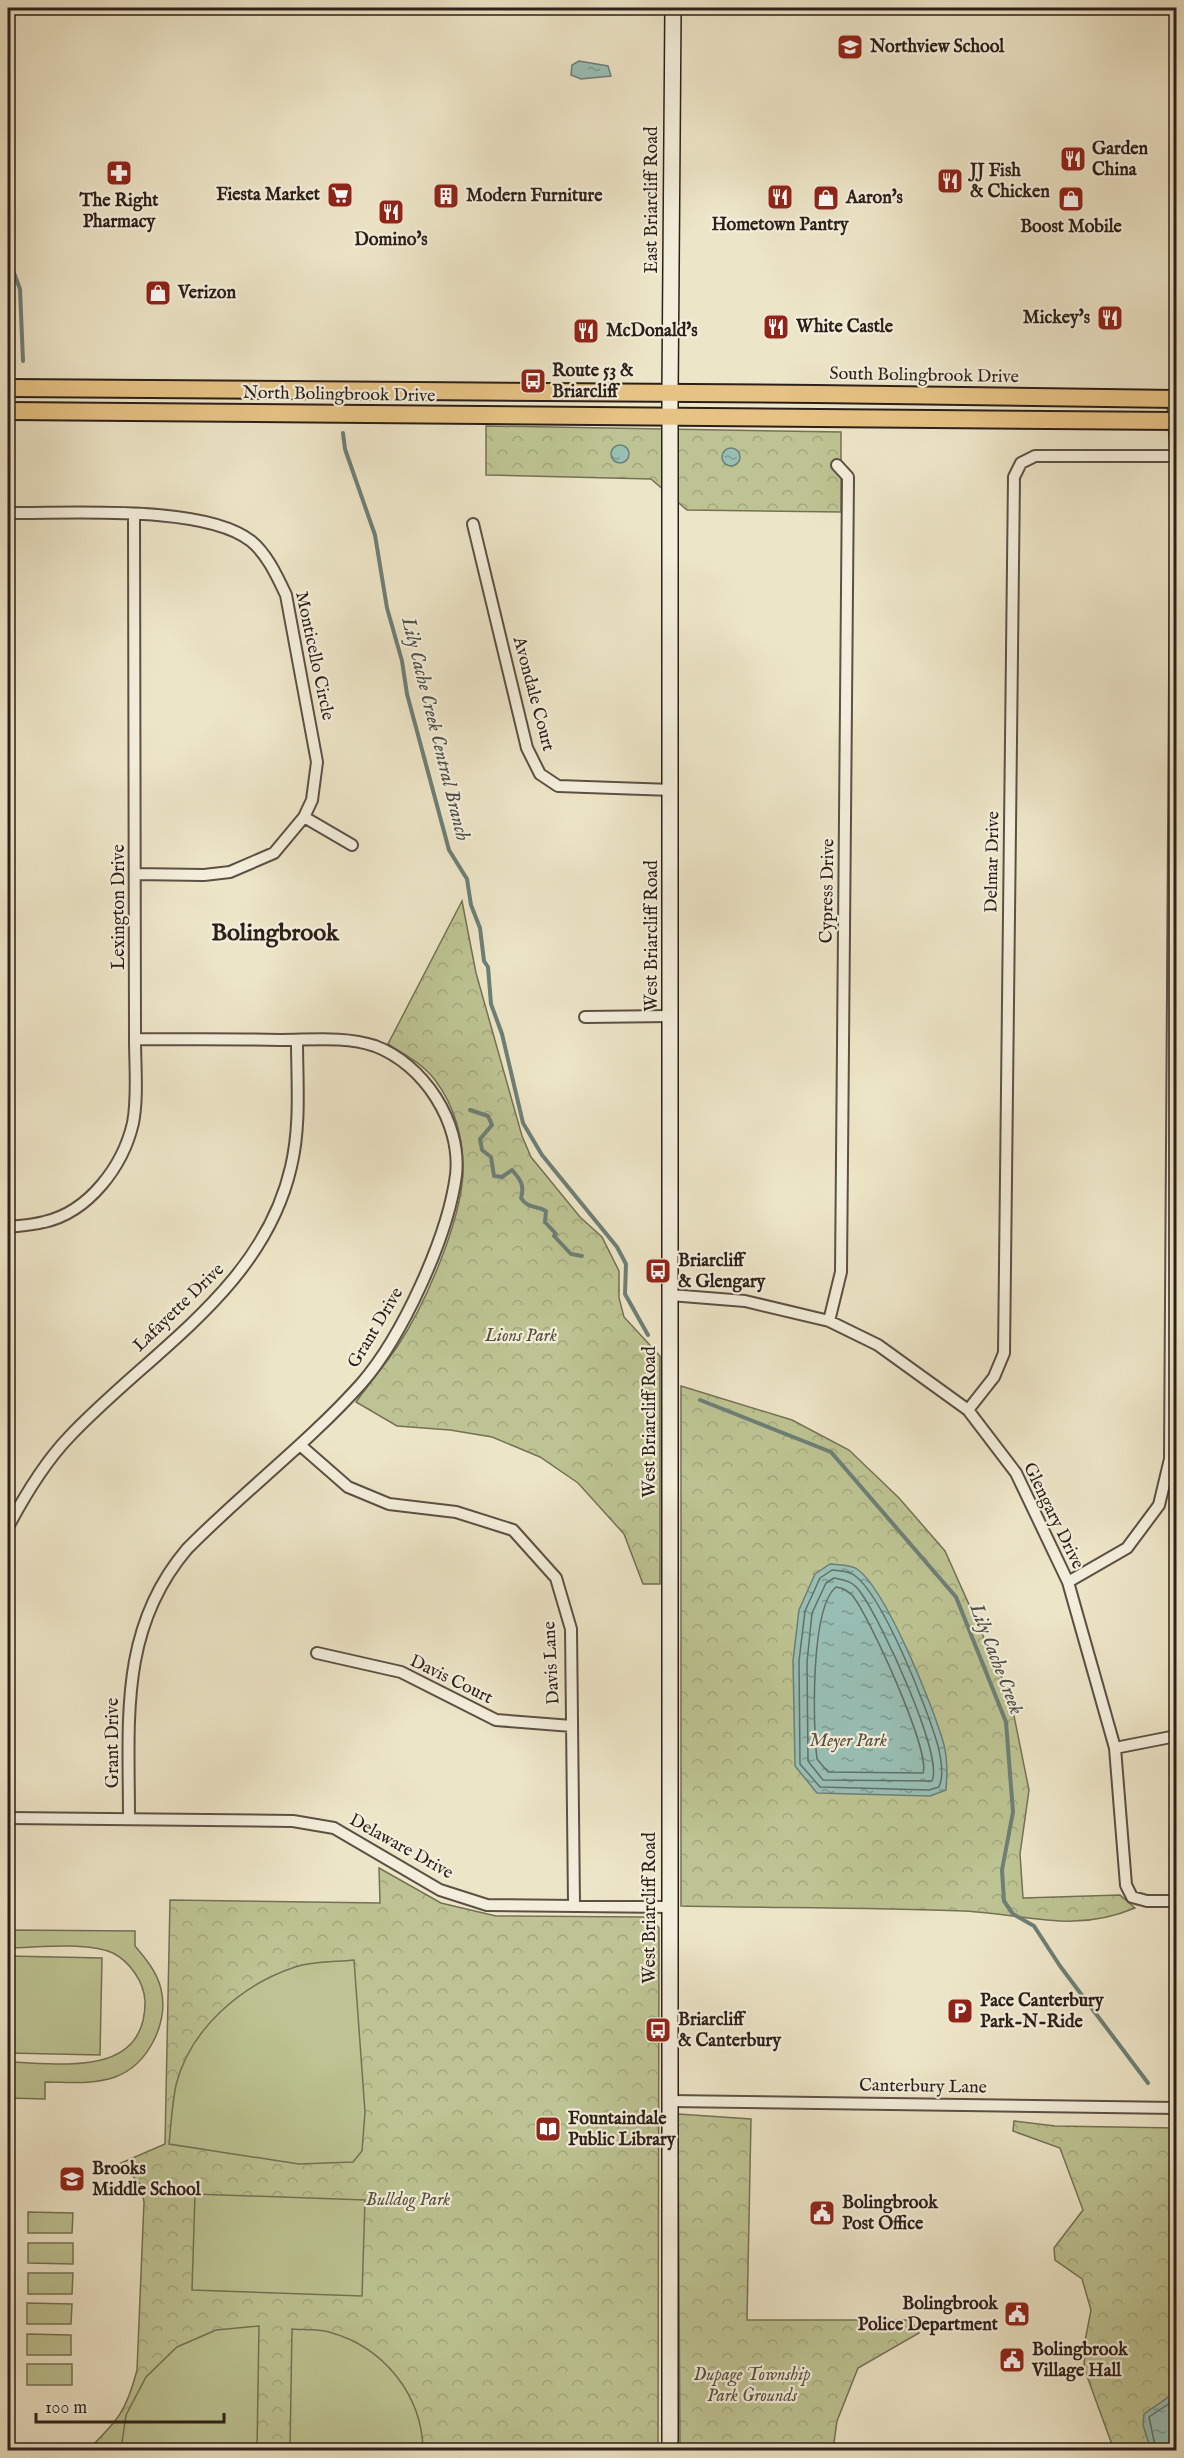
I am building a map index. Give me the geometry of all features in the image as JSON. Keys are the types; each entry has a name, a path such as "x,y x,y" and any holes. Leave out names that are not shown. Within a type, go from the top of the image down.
{"main road":[{"name":"North Bolingbrook Drive","path":"8,388 670,394"},
{"name":"South Bolingbrook Drive","path":"670,394 1175,399"},
{"name":"North Bolingbrook Drive","path":"8,411 670,417"},
{"path":"670,417 1175,421"}],"street":[{"name":"East Briarcliff Road","path":"670,394 673,8"},
{"name":"West Briarcliff Road","path":"670,394 672,790 670,2451"},
{"path":"1175,399 1176,451"},
{"name":"Delmar Drive","path":"968,1410 994,1377 1004,1353 1014,477 1021,463 1035,456 1176,456"},
{"name":"Cypress Drive","path":"829,1321 841,1272 848,477 837,465"},
{"name":"Monticello Circle","path":"8,513 134,515 197,519 235,532 252,542 276,574 286,595 317,762 312,800 304,818 274,853 230,872 204,875 135,874"},
{"name":"Lexington Drive","path":"8,1227 46,1222 78,1207 101,1186 120,1157 133,1122 135,1039 134,515"},
{"path":"1068,1582 1127,1548 1159,1505 1170,1459 1176,522"},
{"name":"Avondale Court","path":"473,524 527,748 540,774 558,786 672,790"},
{"path":"304,818 352,845"},
{"path":"585,1017 671,1016"},
{"name":"Grant Drive","path":"129,1818 131,1675 138,1640 152,1604 177,1562 187,1550 362,1382 406,1317 437,1248 456,1174 450,1134 437,1098 411,1067 394,1054 352,1040 135,1039"},
{"name":"Lafayette Drive","path":"8,1527 38,1476 68,1438 227,1290 269,1227 291,1167 298,1116 297,1040"},
{"name":"Glengary Drive","path":"670,1295 745,1301 829,1321 879,1345 968,1410 1016,1473 1068,1582 1115,1748 1126,1885 1132,1897 1147,1901 1176,1901"},
{"name":"Davis Lane","path":"300,1444 348,1487 389,1504 456,1512 513,1530 556,1578 571,1629 573,1904"},
{"name":"Davis Court","path":"317,1653 401,1672 496,1720 572,1726"},
{"path":"1115,1748 1176,1736"},
{"name":"Delaware Drive","path":"8,1818 293,1821 334,1828 440,1890 487,1905 573,1904 670,1907"},
{"name":"Canterbury Lane","path":"670,2101 1176,2108"}],"green space":[{"path":"486,426 841,432 841,512 687,510 651,479 486,475"},
{"name":"Lions Park","path":"462,901 476,973 522,1136 531,1157 580,1217 602,1237 619,1271 619,1298 624,1317 660,1356 660,1584 643,1584 624,1534 578,1483 540,1457 492,1437 450,1430 397,1426 356,1402 397,1347 419,1309 448,1240 460,1194 463,1174 462,1149 457,1124 448,1101 425,1069 388,1044"},
{"name":"Meyer Park","path":"681,1386 792,1420 849,1450 899,1498 945,1551 1010,1696 1029,1790 1020,1854 1023,1898 1120,1895 1135,1908 1112,1916 1070,1921 964,1911 681,1906"},
{"name":"Bulldog Park","path":"379,1868 441,1903 496,1916 645,1917 652,1919 659,1928 658,2450 88,2450 107,2431 125,2406 137,2370 144,2202 141,2185 121,2163 165,2144 170,1900 380,1903"},
{"path":"8,1930 135,1931 135,1946 157,1977 163,2002 159,2029 146,2053 137,2063 127,2071 106,2080 45,2082 45,2099 8,2098 8,2062 74,2064 116,2055 131,2044 141,2026 145,2001 142,1987 135,1973 113,1953 102,1949 76,1946 8,1948"},
{"path":"8,1956 102,1958 100,2055 8,2053"},
{"path":"354,1960 365,2112 362,2151 353,2162 299,2164 169,2144 176,2085 183,2065 193,2045 220,2012 237,1997 256,1985 295,1967"},
{"name":"Dupage Township Park Grounds","path":"678,2114 751,2119 747,2320 911,2320 919,2333 858,2368 837,2421 833,2450 680,2450"},
{"path":"1014,2121 1055,2126 1176,2128 1176,2450 1114,2450 1084,2368 1085,2341 1091,2310 1082,2279 1055,2260 1054,2248 1083,2210 1060,2148 1013,2131"},
{"path":"195,2194 365,2200 362,2296 192,2290"},
{"path":"28,2212 73,2213 72,2233 28,2233"},
{"path":"28,2243 73,2243 73,2264 28,2263"},
{"path":"28,2273 73,2273 72,2294 28,2294"},
{"path":"27,2303 72,2304 71,2324 27,2324"},
{"path":"259,2326 257,2450 121,2450 126,2415 146,2377 177,2347 216,2330"},
{"path":"292,2329 329,2332 349,2339 383,2361 407,2392 416,2410 423,2450 290,2450"},
{"path":"27,2334 71,2335 71,2355 27,2355"},
{"path":"27,2364 72,2364 72,2385 27,2385"}],"water":[{"path":"579,61 608,66 611,76 581,79 571,75 572,65"},
{"path":"620,445 626,448 629,454 626,460 620,463 614,460 611,454 614,448"},
{"path":"731,448 737,451 740,457 737,463 731,466 725,463 722,457 725,451"},
{"path":"830,1564 857,1569 869,1581 895,1624 920,1678 939,1728 947,1762 946,1790 930,1796 817,1793 795,1766 793,1661 799,1610 815,1574"},
{"path":"1176,2392 1176,2450 1151,2450 1143,2425 1144,2414"}],"waterway":[{"name":"Lily Cache Creek","path":"8,257 20,289 23,361"},
{"name":"Lily Cache Creek Central Branch","path":"343,433 345,449 375,535 387,608 402,661 407,694 449,850 467,879 471,905 480,928 484,961 488,967 491,1004 502,1034 523,1123 542,1155 617,1247 626,1264 625,1294 648,1335"},
{"path":"470,1110 488,1116 492,1125 480,1139 482,1150 491,1157 494,1176 502,1177 512,1170 521,1182 521,1198 529,1205 546,1211 545,1222 556,1234 554,1236 571,1254 582,1256"},
{"name":"Lily Cache Creek","path":"700,1400 831,1452 956,1597 1006,1722 1013,1812 1002,1870 1004,1901 1013,1914 1034,1926 1060,1966 1148,2083"}],"place":[{"name":"Northview School","path":"850,47"},
{"name":"Garden China","path":"1073,159"},
{"name":"The Right Pharmacy","path":"119,173"},
{"name":"JJ Fish & Chicken","path":"950,181"},
{"name":"Fiesta Market","path":"340,195"},
{"name":"Modern Furniture","path":"446,196"},
{"name":"Hometown Pantry","path":"780,197"},
{"name":"Aaron's","path":"826,198"},
{"name":"Boost Mobile","path":"1071,199"},
{"name":"Domino's","path":"391,212"},
{"name":"Verizon","path":"158,293"},
{"name":"Mickey's","path":"1110,318"},
{"name":"White Castle","path":"776,327"},
{"name":"McDonald's","path":"586,331"},
{"name":"Route 53 & Briarcliff","path":"533,381"},
{"name":"Briarcliff & Glengary","path":"658,1271"},
{"name":"Pace Canterbury Park-N-Ride","path":"960,2011"},
{"name":"Briarcliff & Canterbury","path":"658,2030"},
{"name":"Fountaindale Public Library","path":"548,2129"},
{"name":"Brooks Middle School","path":"72,2179"},
{"name":"Bolingbrook Post Office","path":"822,2213"},
{"name":"Bolingbrook Police Department","path":"1017,2314"},
{"name":"Bolingbrook Village Hall","path":"1012,2360"}],"district":[{"name":"Bolingbrook","path":"275,933"}]}
